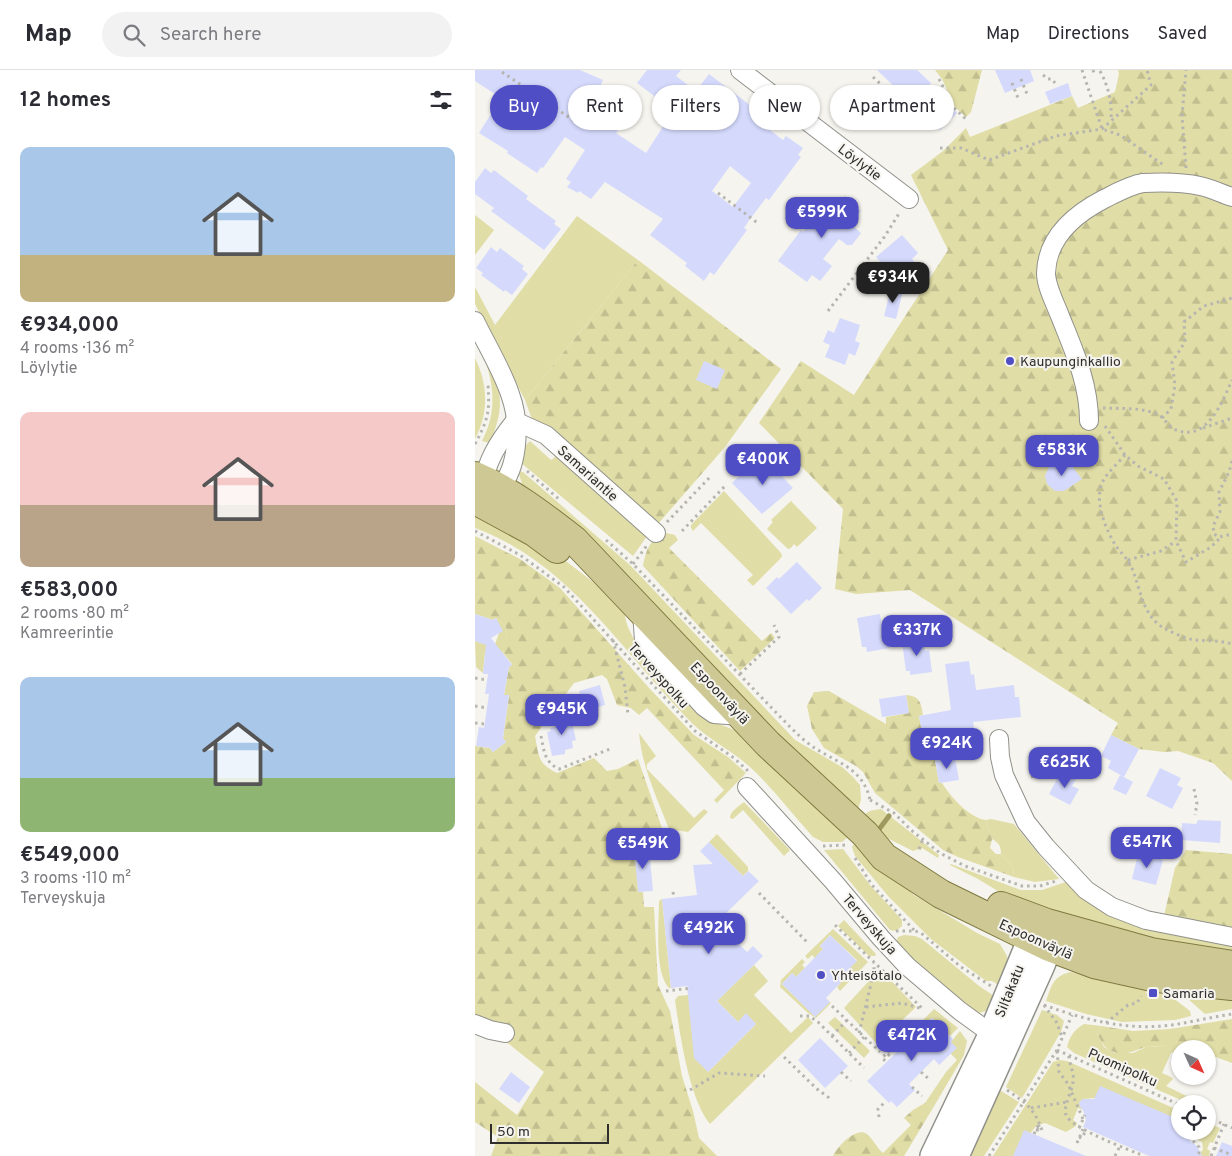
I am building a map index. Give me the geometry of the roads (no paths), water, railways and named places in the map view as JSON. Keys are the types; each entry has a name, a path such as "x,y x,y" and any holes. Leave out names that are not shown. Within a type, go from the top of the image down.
{"main road":[{"name":"Espoonväylä","path":"483,489 534,532 643,612 794,769 855,844 884,857 941,894 1042,936 1094,964 1157,978 1232,986"},
{"name":"Espoonväylä","path":"1042,936 1232,965"}],"street":[{"name":"Löylytie","path":"740,70 909,199"},
{"path":"1089,414 1082,369 1053,297 1046,274 1048,257 1055,238 1070,222 1093,205 1141,183 1202,186 1232,198"},
{"path":"475,321 511,395 515,422 516,449 513,464 483,489"},
{"path":"483,489 498,443 515,422"},
{"name":"Samariantie","path":"515,422 546,435 656,533"},
{"path":"999,739 1004,775 1026,822 1046,847 1086,890 1112,907 1146,920 1232,936"},
{"name":"Terveyskuja","path":"749,781 881,938 907,966 999,1039"},
{"name":"Siltakatu","path":"956,1156 999,1039 1042,936"},
{"path":"475,1024 505,1033"},
{"name":"Siltakatu","path":"933,1156 999,1039"}],"waterway":[{"path":"880,828 889,816"}],"place":[{"name":"Kaupunginkallio","path":"1010,361"},
{"name":"Yhteisötalo","path":"821,975"},
{"name":"Samaria","path":"1153,993"}]}
